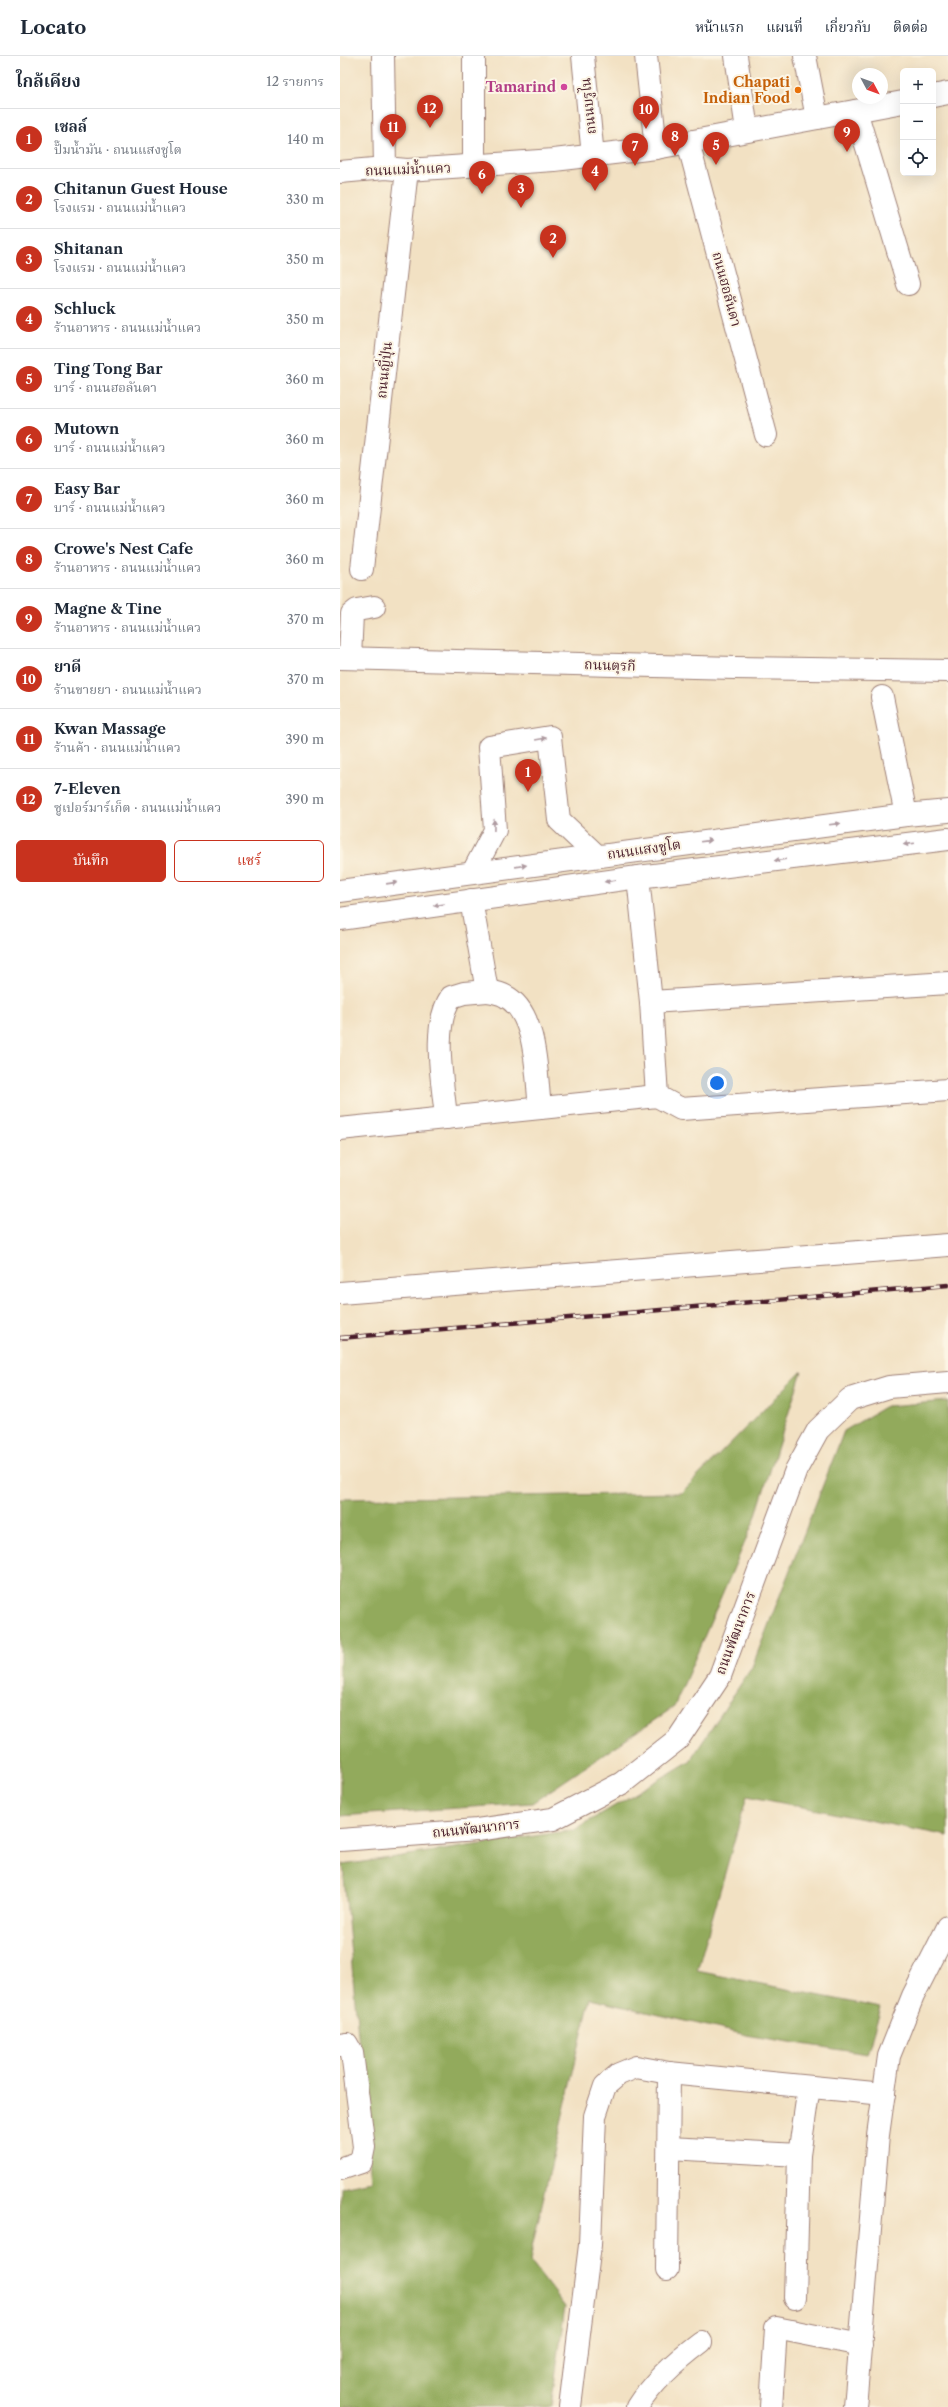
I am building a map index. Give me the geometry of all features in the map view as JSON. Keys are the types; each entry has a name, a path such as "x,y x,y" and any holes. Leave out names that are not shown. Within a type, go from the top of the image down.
{"street":[{"path":"383,56 385,168"},
{"path":"474,56 474,166"},
{"name":"ถนนบรูไน","path":"583,56 593,156"},
{"path":"646,56 656,148"},
{"path":"736,56 747,130"},
{"path":"805,56 817,118"},
{"path":"936,96 948,94"},
{"name":"ถนนแม่น้ำแคว","path":"340,172 385,168 407,170 474,166 593,156 656,148 900,103"},
{"path":"856,111 908,284"},
{"name":"ถนนฮอลันดา","path":"688,142 766,435"},
{"name":"ถนนญี่ปุ่น","path":"362,569 407,170"},
{"path":"345,658 352,614 357,610 374,606"},
{"name":"ถนนตุรกี","path":"345,658 948,672"},
{"path":"882,697 906,815"},
{"path":"473,872 495,830 489,747 550,737 559,820 596,855"},
{"name":"ถนนแสงชูโต","path":"340,890 640,849 948,811"},
{"name":"ถนนแสงชูโต","path":"340,919 638,877 948,839"},
{"path":"640,849 638,877 651,1002 657,1096"},
{"path":"370,886 371,914"},
{"path":"471,900 487,991"},
{"path":"651,1002 948,983"},
{"path":"446,1118 440,1042 442,1015 451,997 464,993 487,991 505,995 514,1003 525,1017 532,1036 540,1108"},
{"path":"340,1129 657,1096 681,1109 948,1090"},
{"path":"340,1293 948,1245"},
{"name":"ถนนพัฒนาการ","path":"340,1840 476,1830 553,1819 622,1783 678,1739 720,1676 796,1470 818,1430 850,1400 889,1387 948,1382"},
{"path":"855,2407 884,2094 889,2056 913,1996 948,1927"},
{"path":"340,2045 347,2044 352,2053 364,2147 361,2162 340,2169"},
{"path":"570,2407 590,2245 595,2116 605,2086 619,2074 636,2067 669,2073 884,2094"},
{"path":"667,2269 669,2073"},
{"path":"795,2298 800,2155 809,2087"},
{"path":"668,2148 800,2155"},
{"path":"771,2407 776,2328 861,2345"},
{"path":"637,2407 658,2380 684,2354 701,2342"}],"green space":[{"path":"802,1371 754,1521 674,1707 532,1803 340,1816 340,1499 681,1493"},
{"path":"948,1401 948,1836 747,1796 697,1971 881,2008 867,2054 751,2036 590,1999 529,2260 565,2307 551,2407 340,2407 340,2187 371,2181 343,1865 574,1830 690,1761 752,1667 844,1431 886,1406"}],"railway":[{"path":"340,1338 948,1285"}],"place":[{"name":"Tamarind","path":"564,87"},
{"name":"Chapati Indian Food","path":"798,90"},
{"name":"7-Eleven","path":"430,128"},
{"name":"ยาดี","path":"646,129"},
{"name":"Kwan Massage","path":"393,147"},
{"name":"Magne & Tine","path":"847,152"},
{"name":"Crowe's Nest Cafe","path":"675,156"},
{"name":"Ting Tong Bar","path":"716,165"},
{"name":"Easy Bar","path":"635,166"},
{"name":"Schluck","path":"595,191"},
{"name":"Mutown","path":"482,194"},
{"name":"Shitanan","path":"521,208"},
{"name":"Chitanun Guest House","path":"553,258"},
{"name":"เชลล์","path":"528,792"}]}
